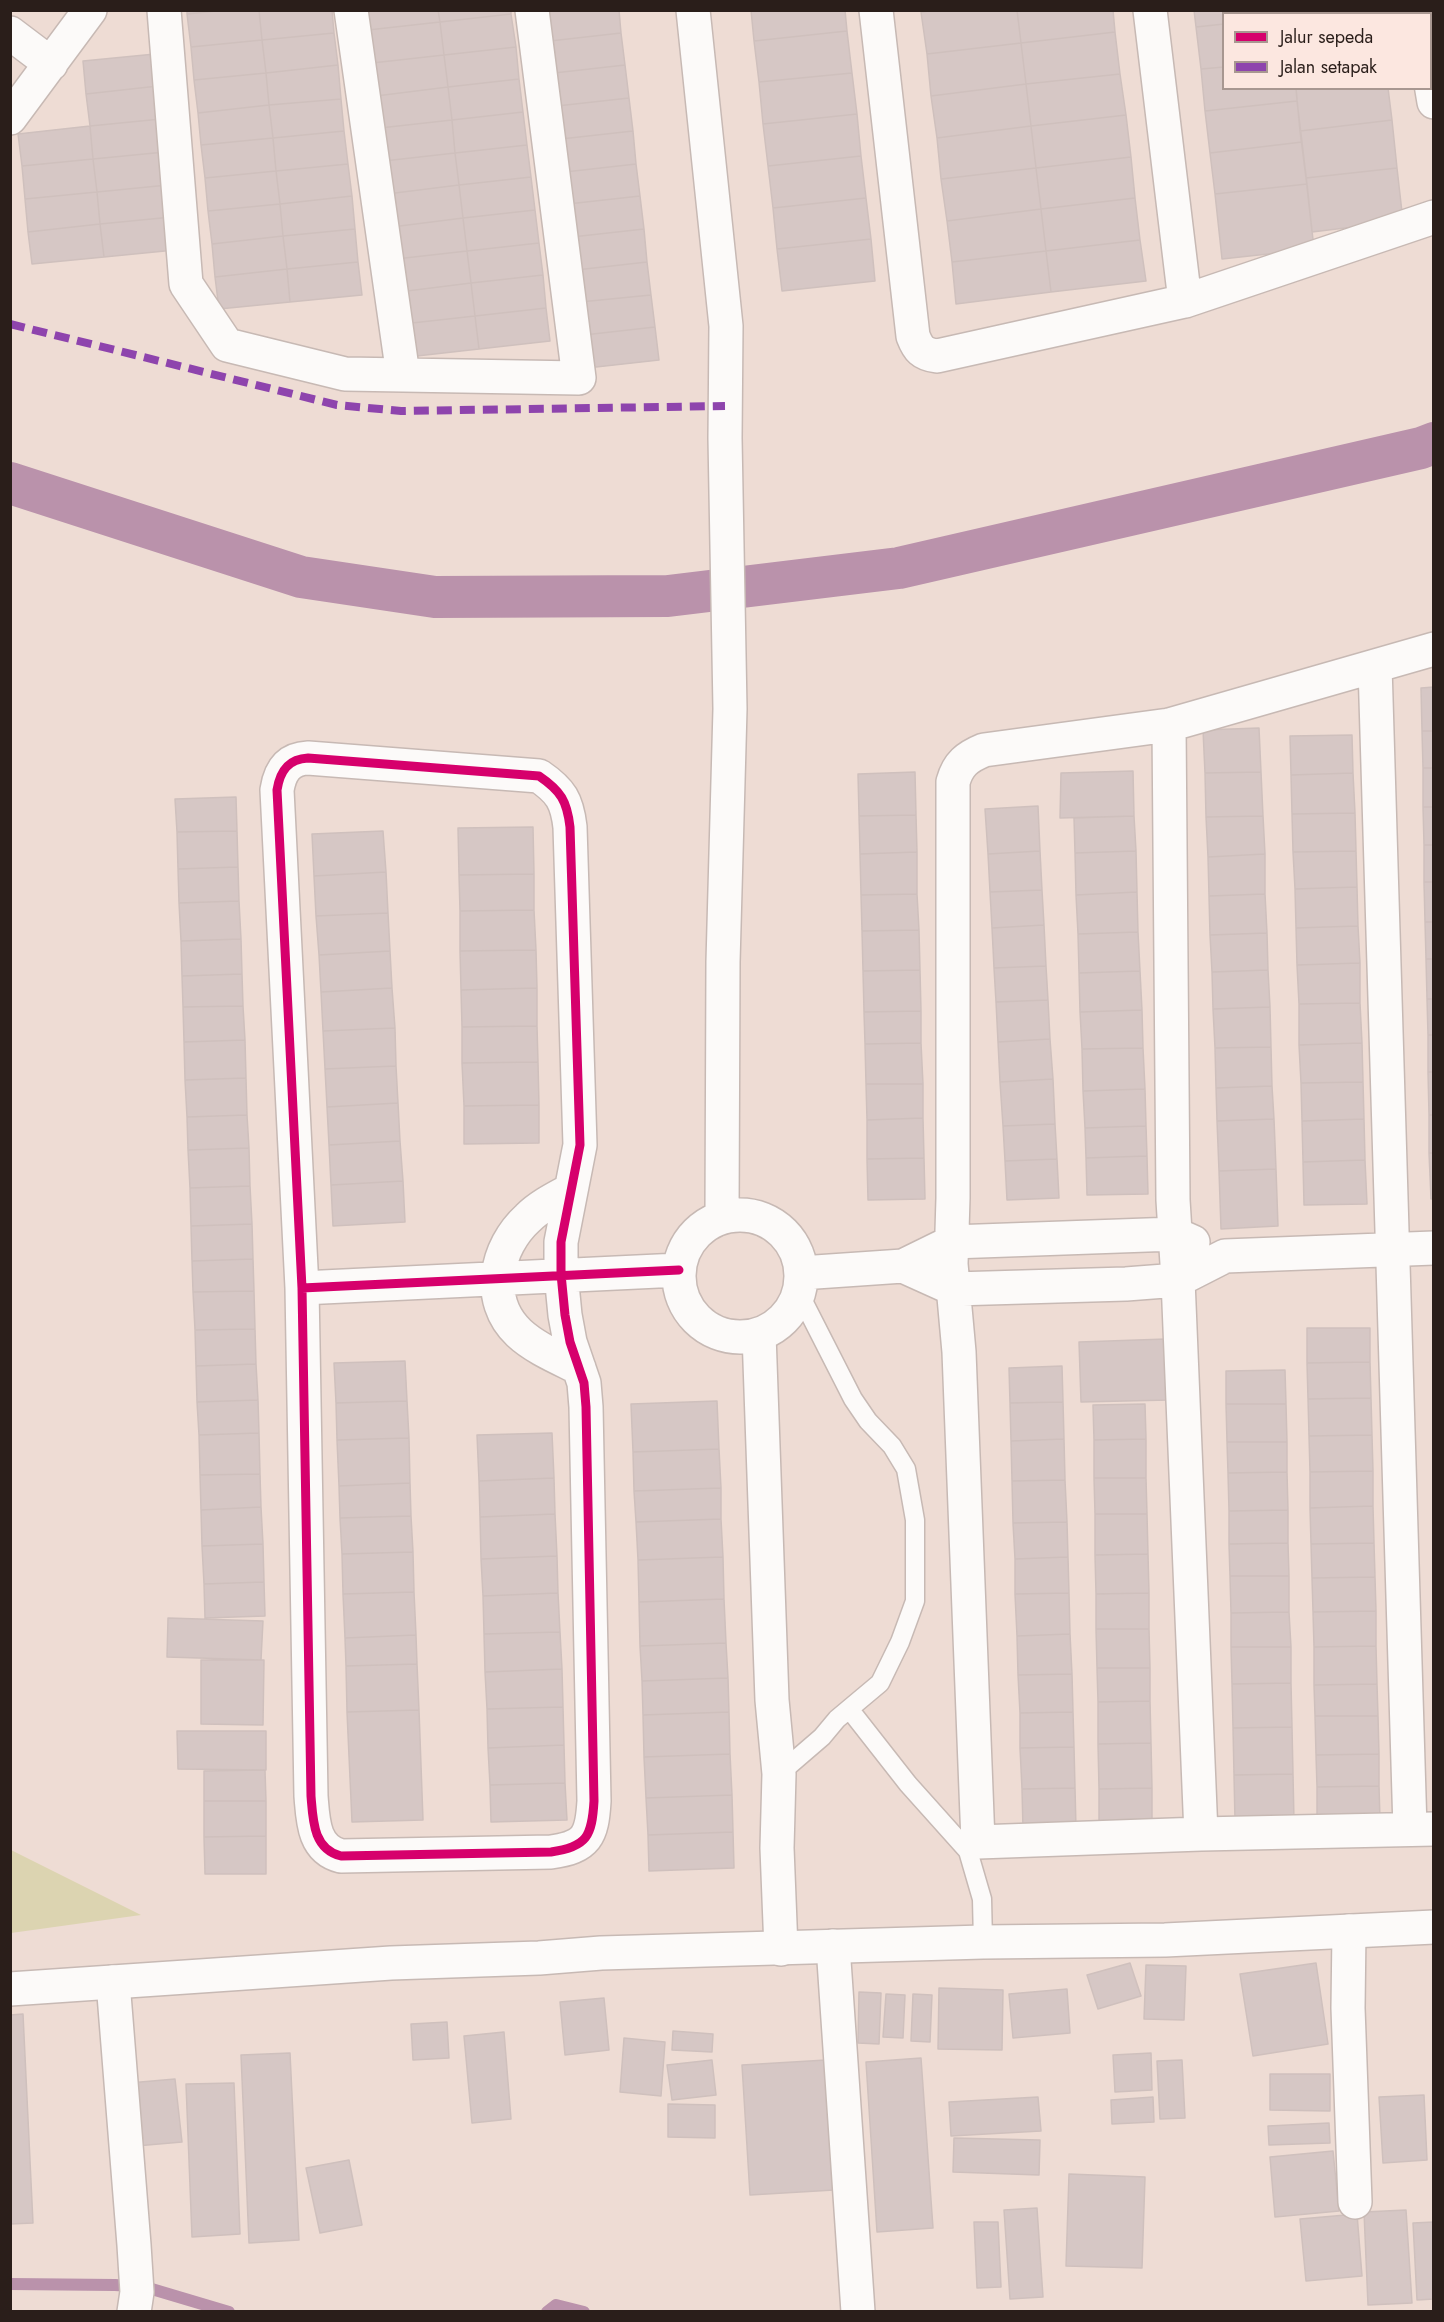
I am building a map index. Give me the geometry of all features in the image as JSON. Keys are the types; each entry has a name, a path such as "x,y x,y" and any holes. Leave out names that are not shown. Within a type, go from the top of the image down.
{"street":[{"path":"10,118 90,10"},
{"path":"164,10 186,284 227,345 345,374 579,378 532,10"},
{"path":"351,10 403,375"},
{"path":"693,10 726,326 725,438 730,709 723,962 722,1217"},
{"path":"876,10 913,336 921,352 937,356 1185,301 1434,217"},
{"path":"1150,10 1185,301"},
{"path":"10,33 51,63"},
{"path":"1432,86 1434,102"},
{"path":"1376,666 1393,1250 1422,1829 978,1842 959,1352 952,1242 953,782 956,772 969,756 984,750 1169,725 1434,649"},
{"path":"1169,725 1175,1234 1201,1834"},
{"path":"308,758 538,776 554,786 563,798 568,810 570,827 580,1145 571,1190 561,1242 561,1274 570,1342 584,1383 586,1407 593,1824 588,1836 576,1846 551,1852 341,1856 333,1854 319,1841 313,1823 311,1796 302,1288 277,790 283,771 296,759 308,758"},
{"path":"571,1190 527,1218 508,1244 497,1278 498,1298 508,1321 520,1334 579,1368"},
{"path":"740,1214 759,1218 775,1226 788,1239 797,1254 800,1283 790,1311 777,1325 759,1334 739,1337 719,1334 702,1323 688,1308 681,1290 679,1270 684,1252 693,1237 706,1224 722,1217 740,1214"},
{"path":"800,1283 903,1266 952,1242 1175,1234 1224,1256"},
{"path":"903,1266 954,1289 1178,1280 1224,1256 1434,1248"},
{"path":"302,1288 679,1270"},
{"path":"759,1334 772,1700 779,1774 777,1848 781,1949"},
{"path":"10,1989 391,1963 538,1958 601,1953 781,1949 982,1934 1165,1941 1434,1927"},
{"path":"1349,1931 1348,2008 1355,2202"},
{"path":"833,1946 858,2312"},
{"path":"113,1982 134,2245 136,2302"}],"lane":[{"path":"779,1774 880,1683 900,1642 915,1601 915,1520 906,1469 892,1446 868,1421 853,1399 800,1283"},
{"path":"850,1710 908,1784 968,1851 982,1899 982,1934"}],"shaded area":[{"path":"11,1850 141,1915 11,1933"}],"building":[{"path":"187,10 226,10 187,14"},
{"path":"226,10 259,10 262,40 191,47 187,14"},
{"path":"259,10 332,10 334,33 262,40"},
{"path":"366,10 438,10 440,22 368,30"},
{"path":"438,10 511,10 511,14 440,22"},
{"path":"547,10 619,10 621,33 550,41"},
{"path":"751,10 845,10 847,31 754,41"},
{"path":"1017,10 1021,43 927,54 921,12"},
{"path":"1017,10 1113,10 1115,32 1021,43"},
{"path":"1194,10 1287,10 1287,12 1222,12 1222,24 1196,27"},
{"path":"1287,10 1379,10 1380,12 1287,12"},
{"path":"511,14 516,47 444,55 440,22"},
{"path":"440,22 444,55 372,63 368,30"},
{"path":"1222,24 1222,67 1201,69 1196,27"},
{"path":"847,31 852,73 759,82 754,41"},
{"path":"1115,32 1120,74 1026,84 1021,43"},
{"path":"334,33 338,65 266,73 262,40"},
{"path":"621,33 625,65 554,73 550,41"},
{"path":"262,40 266,73 194,80 191,47"},
{"path":"1021,43 1026,84 931,96 927,54"},
{"path":"516,47 519,79 448,87 444,55"},
{"path":"155,54 158,86 86,94 83,61"},
{"path":"444,55 448,87 376,96 372,63"},
{"path":"338,65 341,99 269,105 266,73"},
{"path":"625,65 629,98 557,106 554,73"},
{"path":"1222,67 1222,90 1296,90 1297,101 1205,111 1201,69"},
{"path":"266,73 269,105 198,113 194,80"},
{"path":"852,73 857,114 763,124 759,82"},
{"path":"1120,74 1126,115 1031,126 1026,84"},
{"path":"519,79 523,112 452,120 448,87"},
{"path":"1026,84 1031,126 937,138 931,96"},
{"path":"158,86 161,119 90,126 86,94"},
{"path":"448,87 452,120 380,128 376,96"},
{"path":"1296,90 1388,90 1392,120 1300,131"},
{"path":"629,98 633,131 561,139 557,106"},
{"path":"341,99 344,131 273,138 269,105"},
{"path":"1297,101 1302,142 1210,153 1205,111"},
{"path":"269,105 273,138 201,145 198,113"},
{"path":"523,112 527,145 455,153 452,120"},
{"path":"857,114 861,156 768,166 763,124"},
{"path":"1126,115 1131,157 1036,168 1031,126"},
{"path":"161,119 165,152 93,159 90,126"},
{"path":"452,120 455,153 384,161 380,128"},
{"path":"1392,120 1397,168 1306,178 1300,131"},
{"path":"90,126 93,159 22,166 18,134"},
{"path":"1031,126 1036,168 941,179 937,138"},
{"path":"344,131 348,164 276,171 273,138"},
{"path":"633,131 636,164 565,172 561,139"},
{"path":"273,138 276,171 205,178 201,145"},
{"path":"1302,142 1307,184 1215,194 1210,153"},
{"path":"527,145 531,177 459,185 455,153"},
{"path":"165,152 168,185 97,192 93,159"},
{"path":"455,153 459,185 387,194 384,161"},
{"path":"861,156 866,198 773,208 768,166"},
{"path":"1131,157 1135,198 1041,209 1036,168"},
{"path":"93,159 97,192 25,199 22,166"},
{"path":"348,164 352,196 280,204 276,171"},
{"path":"636,164 640,196 568,204 565,172"},
{"path":"1036,168 1041,209 947,221 941,179"},
{"path":"1397,168 1403,221 1312,232 1306,178"},
{"path":"276,171 280,204 208,211 205,178"},
{"path":"531,177 535,210 463,218 459,185"},
{"path":"1307,184 1314,249 1222,259 1215,194"},
{"path":"168,185 172,217 100,224 97,192"},
{"path":"459,185 463,218 392,227 387,194"},
{"path":"97,192 100,224 28,232 25,199"},
{"path":"352,196 355,229 283,236 280,204"},
{"path":"640,196 644,229 572,237 568,204"},
{"path":"866,198 871,239 777,249 773,208"},
{"path":"1135,198 1140,240 1046,251 1041,209"},
{"path":"280,204 283,236 212,244 208,211"},
{"path":"1041,209 1046,251 952,262 947,221"},
{"path":"535,210 539,243 467,251 463,218"},
{"path":"172,217 175,250 104,257 100,224"},
{"path":"463,218 467,251 396,259 392,227"},
{"path":"100,224 104,257 32,264 28,232"},
{"path":"355,229 358,262 287,269 283,236"},
{"path":"644,229 647,262 576,270 572,237"},
{"path":"283,236 287,269 215,277 212,244"},
{"path":"871,239 875,281 782,291 777,249"},
{"path":"1140,240 1146,281 1051,292 1046,251"},
{"path":"539,243 543,275 471,283 467,251"},
{"path":"467,251 471,283 399,292 396,259"},
{"path":"1046,251 1051,292 956,304 952,262"},
{"path":"358,262 362,295 290,302 287,269"},
{"path":"647,262 651,295 580,302 576,270"},
{"path":"287,269 290,302 219,309 215,277"},
{"path":"543,275 546,308 475,316 471,283"},
{"path":"471,283 475,316 403,324 399,292"},
{"path":"651,295 655,327 584,335 580,302"},
{"path":"546,308 550,341 479,349 475,316"},
{"path":"475,316 479,349 408,357 403,324"},
{"path":"655,327 659,360 587,368 584,335"},
{"path":"1434,687 1434,731 1422,731 1421,688"},
{"path":"1259,728 1261,772 1205,773 1203,730"},
{"path":"1422,731 1434,731 1434,768 1423,768"},
{"path":"1352,735 1353,773 1291,775 1290,736"},
{"path":"1423,768 1434,768 1434,807 1423,807"},
{"path":"1133,771 1134,816 1060,818 1061,773"},
{"path":"915,772 916,815 859,816 858,774"},
{"path":"1261,772 1263,816 1206,817 1205,773"},
{"path":"1353,773 1355,813 1292,814 1291,775"},
{"path":"236,797 237,831 177,832 175,799"},
{"path":"1038,806 1040,851 988,854 985,809"},
{"path":"1423,807 1434,807 1434,845 1424,845"},
{"path":"1355,813 1356,851 1293,852 1292,814"},
{"path":"916,815 917,852 860,854 859,816"},
{"path":"1134,816 1136,851 1075,853 1074,818"},
{"path":"1263,816 1265,854 1208,857 1206,817"},
{"path":"533,827 534,874 459,875 458,828"},
{"path":"237,831 238,867 178,869 177,832"},
{"path":"383,831 386,872 314,876 312,834"},
{"path":"1424,845 1434,845 1434,882 1424,882"},
{"path":"1040,851 1042,890 990,892 988,854"},
{"path":"1136,851 1137,892 1076,895 1075,853"},
{"path":"1356,851 1357,887 1295,889 1293,852"},
{"path":"917,852 917,894 861,895 860,854"},
{"path":"1265,854 1265,894 1209,896 1208,857"},
{"path":"238,867 239,901 179,903 178,869"},
{"path":"386,872 388,913 316,916 314,876"},
{"path":"534,874 534,910 460,911 459,875"},
{"path":"1424,882 1434,882 1434,922 1425,922"},
{"path":"1357,887 1358,926 1296,928 1295,889"},
{"path":"1042,890 1044,925 992,928 990,892"},
{"path":"1137,892 1138,932 1078,934 1076,895"},
{"path":"917,894 919,930 862,931 861,895"},
{"path":"1265,894 1267,933 1210,935 1209,896"},
{"path":"239,901 241,939 181,941 179,903"},
{"path":"534,910 536,950 460,951 460,911"},
{"path":"388,913 390,951 319,955 316,916"},
{"path":"1425,922 1434,922 1434,959 1426,959"},
{"path":"1044,925 1046,966 994,968 992,928"},
{"path":"1358,926 1360,963 1297,965 1296,928"},
{"path":"919,930 920,970 863,971 862,931"},
{"path":"1138,932 1140,971 1079,973 1078,934"},
{"path":"1267,933 1268,970 1212,972 1210,935"},
{"path":"241,939 242,974 182,976 181,941"},
{"path":"536,950 537,988 461,990 460,951"},
{"path":"390,951 392,988 321,992 319,955"},
{"path":"1426,959 1434,959 1434,999 1427,999"},
{"path":"1360,963 1360,1003 1299,1004 1297,965"},
{"path":"1046,966 1048,1000 996,1002 994,968"},
{"path":"920,970 921,1011 864,1012 863,971"},
{"path":"1268,970 1270,1007 1213,1009 1212,972"},
{"path":"1140,971 1142,1010 1080,1012 1079,973"},
{"path":"242,974 243,1006 183,1007 182,976"},
{"path":"392,988 395,1028 323,1031 321,992"},
{"path":"537,988 537,1026 462,1027 461,990"},
{"path":"1427,999 1434,999 1434,1035 1428,1035"},
{"path":"1048,1000 1050,1039 998,1042 996,1002"},
{"path":"1360,1003 1362,1043 1299,1045 1299,1004"},
{"path":"243,1006 245,1040 184,1042 183,1007"},
{"path":"1270,1007 1271,1047 1215,1048 1213,1009"},
{"path":"1142,1010 1143,1048 1082,1049 1080,1012"},
{"path":"921,1011 921,1043 865,1044 864,1012"},
{"path":"537,1026 538,1062 462,1063 462,1027"},
{"path":"395,1028 396,1066 325,1069 323,1031"},
{"path":"1428,1035 1434,1035 1434,1072 1428,1072"},
{"path":"1050,1039 1053,1079 1000,1082 998,1042"},
{"path":"245,1040 246,1078 185,1080 184,1042"},
{"path":"921,1043 923,1084 866,1084 865,1044"},
{"path":"1362,1043 1363,1082 1301,1083 1299,1045"},
{"path":"1271,1047 1272,1086 1216,1088 1215,1048"},
{"path":"1143,1048 1145,1089 1083,1091 1082,1049"},
{"path":"538,1062 539,1105 464,1106 462,1063"},
{"path":"396,1066 398,1103 327,1107 325,1069"},
{"path":"1428,1072 1434,1072 1434,1115 1429,1115"},
{"path":"246,1078 247,1115 187,1117 185,1080"},
{"path":"1053,1079 1055,1124 1003,1126 1000,1082"},
{"path":"1363,1082 1364,1119 1302,1121 1301,1083"},
{"path":"866,1084 923,1084 923,1118 867,1120"},
{"path":"1272,1086 1274,1119 1217,1121 1216,1088"},
{"path":"1145,1089 1146,1126 1085,1128 1083,1091"},
{"path":"398,1103 400,1141 329,1145 327,1107"},
{"path":"539,1105 539,1143 464,1144 464,1106"},
{"path":"247,1115 249,1148 188,1150 187,1117"},
{"path":"1429,1115 1434,1115 1434,1153 1429,1153"},
{"path":"923,1118 924,1158 867,1159 867,1120"},
{"path":"1274,1119 1276,1169 1219,1171 1217,1121"},
{"path":"1364,1119 1365,1160 1303,1162 1302,1121"},
{"path":"1055,1124 1057,1159 1005,1161 1003,1126"},
{"path":"1146,1126 1147,1156 1086,1158 1085,1128"},
{"path":"400,1141 403,1181 331,1185 329,1145"},
{"path":"249,1148 250,1186 190,1188 188,1150"},
{"path":"1429,1153 1434,1153 1434,1199 1431,1199"},
{"path":"1147,1156 1148,1194 1087,1195 1086,1158"},
{"path":"924,1158 925,1199 868,1200 867,1159"},
{"path":"1057,1159 1059,1198 1007,1200 1005,1161"},
{"path":"1365,1160 1367,1204 1304,1205 1303,1162"},
{"path":"1276,1169 1278,1226 1221,1229 1219,1171"},
{"path":"403,1181 405,1222 333,1226 331,1185"},
{"path":"250,1186 252,1224 191,1226 190,1188"},
{"path":"252,1224 253,1259 192,1261 191,1226"},
{"path":"253,1259 254,1291 193,1292 192,1261"},
{"path":"254,1291 255,1329 195,1330 193,1292"},
{"path":"1307,1328 1370,1328 1370,1362 1307,1363"},
{"path":"255,1329 256,1364 196,1366 195,1330"},
{"path":"1166,1339 1169,1400 1081,1402 1079,1342"},
{"path":"405,1361 407,1401 336,1403 334,1363"},
{"path":"1370,1362 1371,1398 1308,1399 1307,1363"},
{"path":"256,1364 258,1400 197,1402 196,1366"},
{"path":"1062,1366 1063,1402 1010,1403 1009,1368"},
{"path":"1285,1370 1286,1404 1226,1404 1226,1371"},
{"path":"1371,1398 1372,1435 1309,1436 1308,1399"},
{"path":"258,1400 259,1433 199,1435 197,1402"},
{"path":"407,1401 409,1438 337,1440 336,1403"},
{"path":"717,1401 719,1449 633,1452 631,1404"},
{"path":"1063,1402 1064,1439 1011,1441 1010,1403"},
{"path":"1145,1404 1146,1439 1094,1440 1093,1405"},
{"path":"1226,1404 1286,1404 1287,1442 1227,1442"},
{"path":"259,1433 260,1474 200,1475 199,1435"},
{"path":"552,1433 554,1478 479,1481 477,1435"},
{"path":"1372,1435 1373,1471 1310,1472 1309,1436"},
{"path":"409,1438 410,1483 339,1486 337,1440"},
{"path":"1064,1439 1065,1480 1012,1481 1011,1441"},
{"path":"1146,1439 1146,1478 1094,1478 1094,1440"},
{"path":"1227,1442 1287,1442 1287,1472 1228,1473"},
{"path":"719,1449 721,1488 634,1491 633,1452"},
{"path":"1373,1471 1373,1506 1310,1508 1310,1472"},
{"path":"1287,1472 1288,1510 1229,1511 1228,1473"},
{"path":"260,1474 261,1507 201,1510 200,1475"},
{"path":"554,1478 555,1514 480,1517 479,1481"},
{"path":"1094,1478 1146,1478 1147,1514 1095,1514"},
{"path":"1065,1480 1067,1522 1013,1523 1012,1481"},
{"path":"410,1483 411,1516 340,1518 339,1486"},
{"path":"721,1488 721,1519 636,1522 634,1491"},
{"path":"1373,1506 1374,1543 1311,1544 1310,1508"},
{"path":"261,1507 263,1544 202,1546 201,1510"},
{"path":"1288,1510 1288,1543 1229,1544 1229,1511"},
{"path":"555,1514 557,1556 481,1559 480,1517"},
{"path":"1095,1514 1147,1514 1148,1554 1095,1555"},
{"path":"411,1516 413,1552 342,1554 340,1518"},
{"path":"721,1519 723,1557 638,1560 636,1522"},
{"path":"1067,1522 1068,1557 1015,1559 1013,1523"},
{"path":"1288,1543 1289,1576 1230,1576 1229,1544"},
{"path":"1374,1543 1375,1577 1312,1578 1311,1544"},
{"path":"263,1544 264,1582 204,1584 202,1546"},
{"path":"413,1552 414,1592 343,1594 342,1554"},
{"path":"1148,1554 1149,1593 1096,1594 1095,1555"},
{"path":"557,1556 558,1593 483,1596 481,1559"},
{"path":"723,1557 724,1599 639,1602 638,1560"},
{"path":"1068,1557 1069,1593 1015,1594 1015,1559"},
{"path":"1230,1576 1289,1576 1289,1612 1231,1613"},
{"path":"1375,1577 1376,1611 1313,1612 1312,1578"},
{"path":"264,1582 265,1616 205,1618 204,1584"},
{"path":"414,1592 416,1635 345,1638 343,1594"},
{"path":"558,1593 560,1632 484,1634 483,1596"},
{"path":"1069,1593 1070,1634 1017,1636 1015,1594"},
{"path":"1149,1593 1149,1629 1096,1629 1096,1594"},
{"path":"724,1599 726,1643 640,1646 639,1602"},
{"path":"1376,1611 1376,1646 1314,1647 1313,1612"},
{"path":"1289,1612 1291,1647 1231,1647 1231,1613"},
{"path":"168,1618 263,1621 261,1660 167,1657"},
{"path":"1096,1629 1149,1629 1150,1668 1097,1668"},
{"path":"560,1632 562,1669 485,1672 484,1634"},
{"path":"1070,1634 1072,1674 1018,1675 1017,1636"},
{"path":"416,1635 417,1664 346,1666 345,1638"},
{"path":"726,1643 728,1678 642,1681 640,1646"},
{"path":"1376,1646 1377,1684 1314,1685 1314,1647"},
{"path":"1231,1647 1291,1647 1291,1683 1232,1684"},
{"path":"201,1660 264,1660 263,1725 201,1724"},
{"path":"417,1664 419,1710 347,1712 346,1666"},
{"path":"1097,1668 1150,1668 1150,1701 1098,1702"},
{"path":"562,1669 563,1707 487,1709 485,1672"},
{"path":"1072,1674 1073,1712 1020,1713 1018,1675"},
{"path":"728,1678 729,1712 643,1715 642,1681"},
{"path":"1291,1683 1292,1727 1233,1728 1232,1684"},
{"path":"1377,1684 1378,1716 1315,1716 1314,1685"},
{"path":"1150,1701 1151,1743 1098,1744 1098,1702"},
{"path":"563,1707 564,1745 488,1748 487,1709"},
{"path":"419,1710 423,1820 352,1822 347,1712"},
{"path":"729,1712 730,1754 644,1757 643,1715"},
{"path":"1073,1712 1074,1747 1020,1748 1020,1713"},
{"path":"1315,1716 1378,1716 1379,1754 1316,1755"},
{"path":"1292,1727 1293,1774 1234,1775 1233,1728"},
{"path":"177,1731 266,1731 266,1770 178,1769"},
{"path":"1151,1743 1152,1788 1099,1789 1098,1744"},
{"path":"564,1745 565,1783 490,1785 488,1748"},
{"path":"1074,1747 1075,1788 1022,1789 1020,1748"},
{"path":"730,1754 732,1795 646,1798 644,1757"},
{"path":"1379,1754 1379,1786 1317,1787 1316,1755"},
{"path":"265,1770 266,1801 204,1801 204,1771"},
{"path":"1293,1774 1294,1821 1235,1821 1234,1775"},
{"path":"565,1783 567,1820 491,1822 490,1785"},
{"path":"1379,1786 1380,1820 1317,1821 1317,1787"},
{"path":"1075,1788 1076,1828 1023,1829 1022,1789"},
{"path":"1152,1788 1152,1825 1099,1826 1099,1789"},
{"path":"732,1795 733,1832 648,1835 646,1798"},
{"path":"204,1801 266,1801 266,1836 204,1837"},
{"path":"733,1832 734,1868 649,1871 648,1835"},
{"path":"266,1836 266,1874 205,1874 204,1837"},
{"path":"1130,1963 1141,1996 1098,2009 1087,1975"},
{"path":"1316,1963 1328,2044 1253,2056 1240,1974"},
{"path":"1146,1965 1186,1966 1184,2020 1144,2019"},
{"path":"939,1988 1003,1990 1002,2050 938,2049"},
{"path":"1067,1989 1070,2033 1013,2038 1009,1994"},
{"path":"859,1992 881,1993 879,2044 858,2043"},
{"path":"886,1994 905,1995 903,2038 883,2037"},
{"path":"913,1994 932,1995 930,2042 911,2041"},
{"path":"604,1998 609,2050 565,2055 560,2002"},
{"path":"23,2014 33,2223 10,2224 10,2015"},
{"path":"447,2022 449,2058 413,2060 411,2024"},
{"path":"673,2031 713,2034 712,2052 672,2050"},
{"path":"504,2032 511,2119 472,2123 464,2036"},
{"path":"624,2038 665,2042 661,2096 620,2092"},
{"path":"290,2053 299,2240 249,2243 241,2055"},
{"path":"1151,2053 1152,2090 1115,2092 1113,2055"},
{"path":"921,2058 933,2228 877,2232 866,2062"},
{"path":"712,2060 716,2095 672,2100 667,2065"},
{"path":"826,2060 834,2190 750,2195 742,2065"},
{"path":"1182,2060 1185,2118 1160,2119 1157,2061"},
{"path":"1270,2074 1330,2074 1330,2111 1270,2110"},
{"path":"175,2079 182,2142 136,2146 129,2083"},
{"path":"234,2083 240,2234 192,2237 186,2084"},
{"path":"1424,2095 1427,2160 1383,2163 1379,2097"},
{"path":"1038,2097 1041,2131 951,2136 949,2102"},
{"path":"1153,2097 1154,2122 1112,2124 1111,2100"},
{"path":"668,2104 715,2105 715,2138 668,2137"},
{"path":"1329,2123 1330,2143 1269,2145 1268,2126"},
{"path":"954,2138 1040,2140 1039,2175 953,2172"},
{"path":"1333,2151 1339,2211 1275,2217 1270,2157"},
{"path":"349,2160 362,2225 320,2233 306,2168"},
{"path":"1069,2174 1145,2177 1142,2268 1066,2266"},
{"path":"1037,2208 1043,2297 1010,2299 1004,2210"},
{"path":"1406,2210 1412,2303 1368,2305 1364,2212"},
{"path":"1357,2214 1362,2276 1306,2281 1300,2219"},
{"path":"974,2222 998,2222 1001,2287 977,2288"},
{"path":"1434,2222 1434,2299 1417,2300 1413,2223"}],"waterway":[{"path":"10,483 301,577 435,597 668,596 899,568 1421,448 1434,443"},
{"path":"10,2284 145,2287 229,2312"},
{"path":"547,2312 556,2305 584,2312"}],"marked path":[{"path":"10,324 337,405 401,411 725,406"}],"cycle path":[{"path":"302,1288 277,790 280,777 290,764 308,758 539,776 562,797 570,827 580,1145 561,1242 561,1274 565,1315 570,1342 584,1383 586,1407 594,1801 592,1823 585,1838 573,1847 551,1852 341,1856 325,1847 316,1832 311,1796 302,1288 679,1270"}]}
